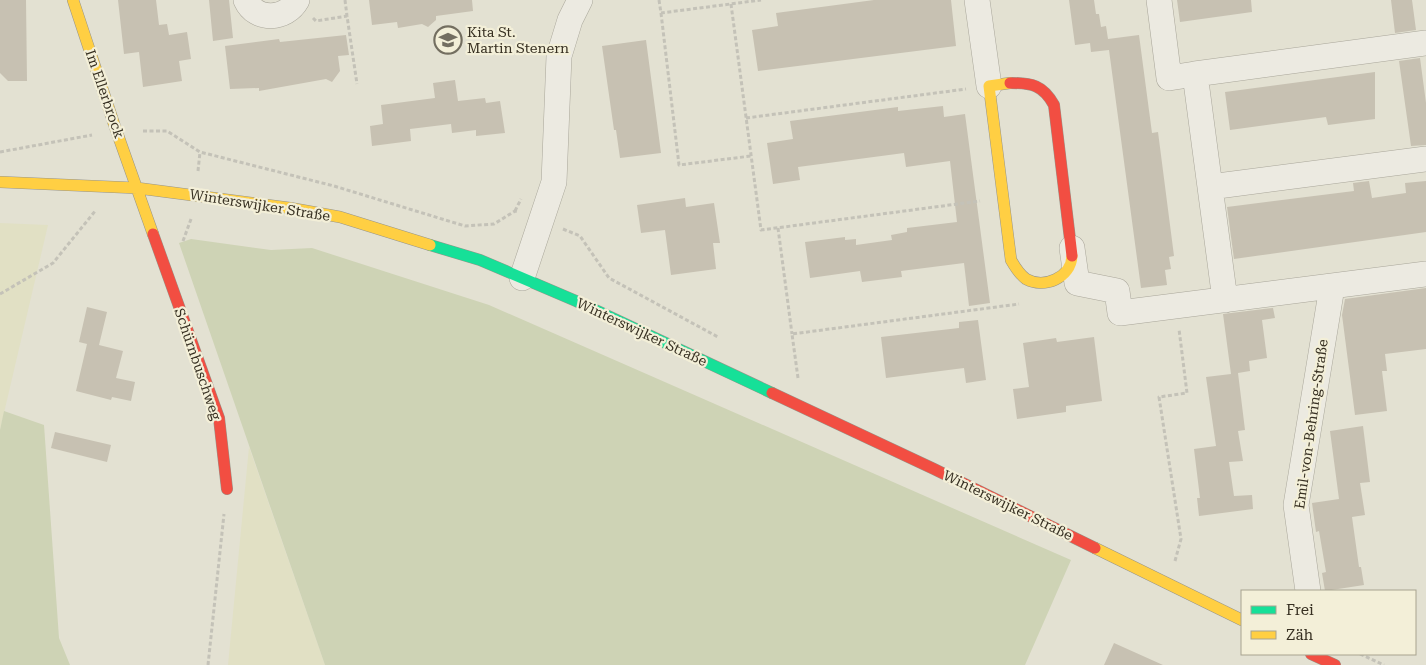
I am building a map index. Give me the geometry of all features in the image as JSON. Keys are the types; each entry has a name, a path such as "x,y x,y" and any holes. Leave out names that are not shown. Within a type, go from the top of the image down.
{"main road":[{"name":"Im Ellerbrock","path":"73,0 137,188"},
{"path":"1022,83 1038,86 1048,93 1054,105 1072,248 1071,264 1064,276 1047,283 1031,281 1019,273 1011,260 989,86 1022,83"},
{"name":"Winterswijker Straße","path":"0,182 137,188 290,208 340,217 480,260 934,469 1241,620"},
{"name":"Schürnbuschweg","path":"137,188 218,418 226,489"},
{"path":"1313,655 1335,665"}],"street":[{"path":"246,0 249,7 259,14 270,16 281,14 290,9 297,1"},
{"path":"522,278 554,182 559,56 570,20 580,0"},
{"path":"978,0 989,86"},
{"path":"1159,0 1169,78 1426,43"},
{"path":"1195,74 1225,300"},
{"path":"1210,187 1426,159"},
{"path":"1072,248 1077,283 1117,291 1120,313 1426,274"},
{"name":"Emil-von-Behring-Straße","path":"1308,590 1296,505 1332,287"}],"path":[{"path":"345,0 356,84"},
{"path":"659,0 679,165 751,156"},
{"path":"660,13 761,0"},
{"path":"297,1 316,21 347,16"},
{"path":"731,4 761,230 1003,198"},
{"path":"746,118 989,86"},
{"path":"0,294 53,263 115,187"},
{"path":"778,228 798,379"},
{"path":"792,334 1028,303"},
{"path":"1174,565 1181,539 1160,397 1187,393 1176,306"},
{"path":"208,665 226,489"},
{"path":"1362,655 1384,665"}],"green space":[{"path":"0,223 48,225 0,430"},
{"path":"191,239 271,250 312,248 489,305 1071,560 1025,665 325,665 179,243"},
{"path":"4,411 44,425 59,638 70,665 0,665 0,430"},
{"path":"249,447 325,665 228,665"}],"building":[{"path":"0,0 26,0 27,81 8,81 0,73"},
{"path":"118,0 156,0 159,25 167,24 169,35 187,32 191,59 179,61 182,81 143,87 139,52 124,54"},
{"path":"209,0 229,0 233,38 213,41"},
{"path":"369,0 472,0 473,11 436,16 436,20 428,27 422,24 398,28 397,22 372,25"},
{"path":"874,0 951,0 956,46 758,71 752,30 778,26 776,13"},
{"path":"1069,0 1094,0 1096,14 1099,14 1101,27 1106,26 1108,39 1139,35 1152,133 1158,132 1174,256 1169,257 1171,269 1165,270 1167,285 1141,288 1109,50 1091,52 1090,43 1075,45"},
{"path":"1177,0 1251,0 1252,12 1180,22"},
{"path":"1391,0 1412,0 1416,30 1395,33"},
{"path":"346,35 349,55 338,56 340,71 332,82 326,79 259,91 259,88 230,89 225,46 279,39 280,42"},
{"path":"646,40 661,153 620,158 602,46"},
{"path":"1420,58 1426,103 1426,145 1411,146 1399,61"},
{"path":"1375,72 1375,119 1328,125 1326,117 1230,130 1225,92"},
{"path":"455,80 458,101 485,98 486,103 500,101 505,133 476,136 476,130 452,133 451,124 410,129 411,141 372,146 370,126 383,124 381,105 435,98 433,83"},
{"path":"943,106 944,117 965,114 990,303 969,306 964,263 901,271 902,277 862,282 860,271 810,278 805,242 845,237 845,240 856,239 856,245 892,240 891,235 907,232 907,228 957,222 950,161 906,167 904,153 798,167 800,180 773,184 767,143 793,139 790,121 898,107 898,111"},
{"path":"1369,181 1372,198 1406,193 1405,183 1426,181 1426,232 1234,259 1227,207 1354,191 1353,183"},
{"path":"685,198 686,207 714,203 720,243 713,243 716,269 671,275 665,230 641,233 637,205"},
{"path":"1426,288 1426,349 1385,354 1387,371 1382,371 1387,411 1355,415 1342,315 1345,299"},
{"path":"87,307 107,312 99,345 123,351 116,378 135,382 131,401 112,397 111,400 76,391 87,344 79,342"},
{"path":"1273,308 1275,318 1262,320 1267,358 1249,361 1250,371 1238,373 1245,430 1238,431 1243,461 1229,462 1234,496 1252,495 1253,509 1199,516 1197,498 1200,498 1194,449 1216,446 1206,377 1231,374 1223,314"},
{"path":"978,320 986,380 966,383 964,368 886,378 881,337 959,328 959,322"},
{"path":"1094,337 1102,401 1066,406 1066,412 1017,419 1013,389 1029,387 1023,343 1056,338 1057,342"},
{"path":"1363,426 1370,482 1360,483 1365,515 1352,517 1359,567 1361,567 1364,585 1325,590 1322,573 1326,572 1319,531 1316,532 1312,503 1339,499 1330,431"},
{"path":"55,432 111,445 107,462 51,448"},
{"path":"1114,643 1163,665 1104,665"}],"traffic: fast":[{"path":"430,245 480,260 576,301 772,393"}],"traffic: slow":[{"path":"73,0 153,234"},
{"path":"1010,83 989,86 1011,260 1019,273 1026,279 1041,283 1055,280 1062,276 1067,270 1072,256"},
{"path":"0,182 137,188 290,208 340,217 430,245"},
{"path":"1095,548 1241,620"}],"traffic: jam":[{"path":"1010,83 1036,86 1046,93 1054,105 1072,256"},
{"path":"153,234 219,418 227,489"},
{"path":"772,393 934,469 1095,548"},
{"path":"1313,655 1335,665"}],"place":[{"name":"Kita St. Martin Stenern","path":"448,40"}]}
